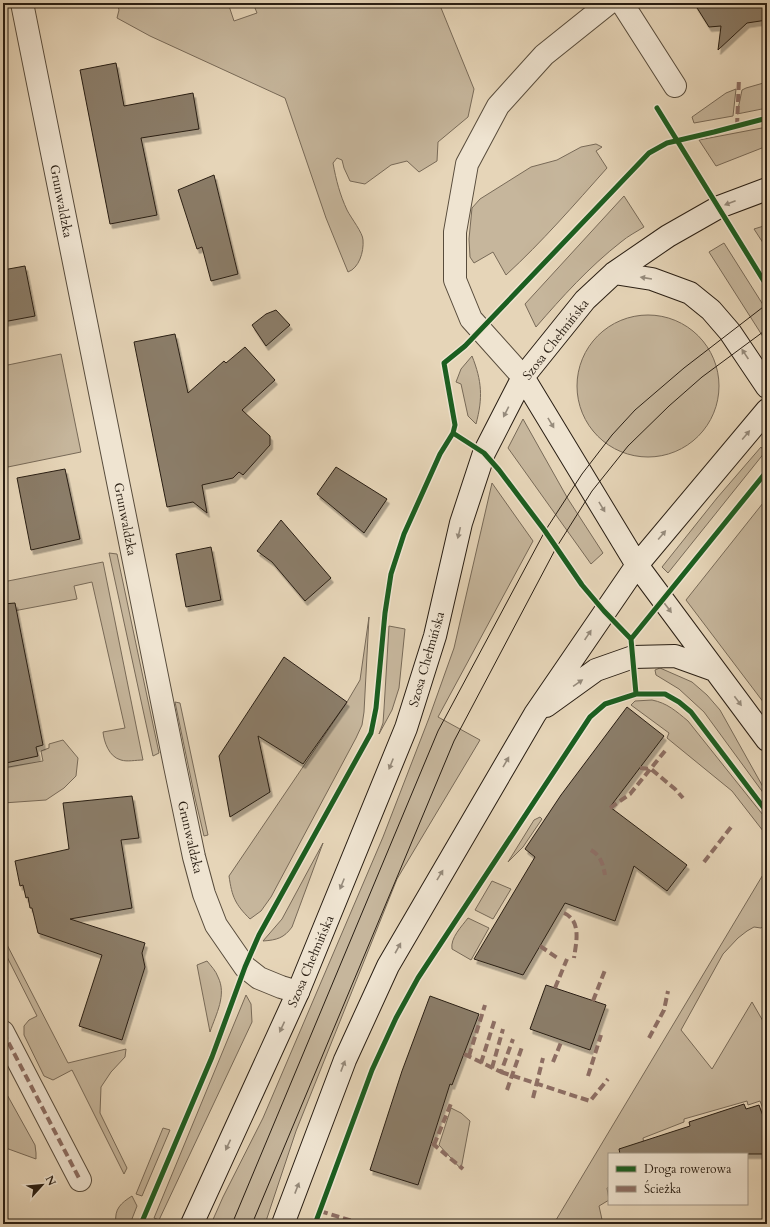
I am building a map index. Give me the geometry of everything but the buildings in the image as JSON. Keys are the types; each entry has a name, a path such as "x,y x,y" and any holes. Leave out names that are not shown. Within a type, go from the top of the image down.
{"main road":[{"name":"Grunwaldzka","path":"22,3 175,766 194,857 204,894 216,925 245,967 260,978 298,992"},
{"path":"609,3 544,55 498,106 467,164 455,232 455,280 471,319 524,377 637,565 767,740"},
{"path":"622,3 675,86"},
{"name":"Szosa Chełmińska","path":"192,1224 298,992 406,728 435,636 461,523 484,453 524,377 585,300 614,273 668,236 719,207 767,189"},
{"path":"614,273 652,279 690,293 711,310 730,332 767,387"},
{"path":"283,1224 345,1060 388,966 535,714 637,565 767,410"},
{"path":"535,714 596,670 633,657 675,656 714,670"},
{"path":"3,1032 80,1180"}],"shaded area":[{"path":"117,3 228,3 234,21 257,13 253,3 439,3 474,89 468,117 438,142 437,161 419,172 407,161 391,165 365,184 350,181 342,160 337,158 333,163 342,199 361,233 363,240 363,250 360,259 355,267 348,272 326,218 285,98 150,36 117,18 119,10"},
{"path":"767,82 767,108 737,114 742,90"},
{"path":"736,89 733,116 694,123 692,117 726,93"},
{"path":"767,127 767,146 716,166 699,140"},
{"path":"596,144 602,147 596,151 607,168 532,250 506,275 493,252 474,263 470,257 469,239 472,208 480,199 531,167 557,160 581,147"},
{"path":"624,196 644,227 629,236 587,272 536,327 525,304"},
{"path":"767,225 767,249 754,229"},
{"path":"724,243 767,311 767,343 709,252"},
{"path":"641,315 655,315 682,323 703,341 714,359 718,372 718,400 711,420 693,441 682,449 669,454 655,457 641,457 614,449 593,431 585,420 580,407 577,393 577,379 585,352 603,331 614,323 627,318"},
{"path":"61,354 81,452 3,468 3,366"},
{"path":"472,356 480,382 480,406 476,424 468,416 461,384 456,382 461,369"},
{"path":"523,419 568,499 603,553 591,564 508,448"},
{"path":"761,447 765,452 668,573 662,567 717,498"},
{"path":"492,483 533,541 438,717 480,740 397,879 296,1131 265,1224 211,1224 263,1118 383,837 429,718 454,648"},
{"path":"767,498 767,707 686,600"},
{"path":"109,553 117,554 159,753 153,756"},
{"path":"103,562 143,760 126,761 113,756 108,749 105,740 103,732 125,728 92,582 74,586 77,599 3,613 3,582"},
{"path":"369,617 362,725 271,897 261,911 250,919 235,900 231,889 229,876 347,702 360,680"},
{"path":"389,626 405,629 399,688 392,710 379,734 383,723"},
{"path":"660,668 692,682 707,695 720,710 767,794 767,798 704,712 679,689 656,675 655,670"},
{"path":"652,700 667,705 688,721 767,820 767,836 732,791 667,738 669,733 631,705 635,701"},
{"path":"175,702 180,703 208,835 204,836 195,798"},
{"path":"63,740 78,758 76,776 64,788 46,800 3,803 3,768 43,761 41,751 49,748 49,744"},
{"path":"540,817 542,819 523,847 508,862 534,820"},
{"path":"323,843 292,927 280,938 263,941 282,919"},
{"path":"767,868 767,924 761,928 754,927 747,931 723,954 681,1030 712,1069 752,1002 767,1028 767,1113 765,1114 760,1101 748,1105 747,1101 684,1119 684,1122 643,1138 645,1152 644,1153 608,1153 608,1201 599,1206 603,1224 557,1224 556,1220"},
{"path":"492,881 511,889 493,919 475,910"},
{"path":"468,918 489,928 471,960 452,949 455,936"},
{"path":"3,937 68,1063 126,1049 125,1057 111,1072 101,1087 100,1113 127,1168 124,1174 72,1070 53,1080 44,1076 24,1035 24,1026 29,1020 37,1016 3,949"},
{"path":"207,961 217,975 221,991 220,1004 210,1032 197,965"},
{"path":"246,995 251,1004 252,1022 159,1220 154,1218"},
{"path":"3,1090 5,1091 35,1145 36,1159 3,1147"},
{"path":"451,1108 461,1113 470,1121 461,1169 439,1145"},
{"path":"163,1128 170,1130 142,1196 136,1194"},
{"path":"132,1196 137,1206 130,1224 116,1223 117,1210"}],"tram line":[{"path":"232,1224 438,731 545,531 582,474 612,435 635,410 684,368 767,304"},
{"path":"252,1224 454,741 556,548 592,491 628,446 669,406 702,377 767,329"}],"marked path":[{"path":"737,126 739,78"},
{"path":"610,808 630,794 665,751"},
{"path":"640,768 651,769 675,789 683,798"},
{"path":"704,862 731,827"},
{"path":"591,850 601,861 605,875"},
{"path":"564,913 570,917 576,927 574,958"},
{"path":"540,946 559,959"},
{"path":"555,988 567,959"},
{"path":"593,1001 605,970"},
{"path":"649,1038 664,1010 668,991"},
{"path":"469,1056 485,1005"},
{"path":"481,1063 495,1019"},
{"path":"492,1068 503,1029"},
{"path":"3,1032 80,1180"},
{"path":"588,1076 601,1035"},
{"path":"464,1054 501,1072 513,1039"},
{"path":"553,1062 562,1040"},
{"path":"507,1090 522,1047"},
{"path":"533,1098 543,1058"},
{"path":"501,1072 590,1101 608,1079"},
{"path":"434,1145 452,1101"},
{"path":"432,1143 463,1169"},
{"path":"320,1211 362,1224"}],"cycle path":[{"path":"657,108 767,286"},
{"path":"141,1224 212,1057 245,967 259,935 371,733 376,708 385,613 391,574 404,534 440,454 453,433 455,425 444,363 465,346 649,153 667,143 767,118"},
{"path":"453,433 484,453 499,470 545,531 582,585 631,639 636,694"},
{"path":"631,639 767,471"},
{"path":"315,1224 372,1070 396,1018 418,978 590,717 605,704 636,694 665,694 679,702 691,712 767,812"}]}
